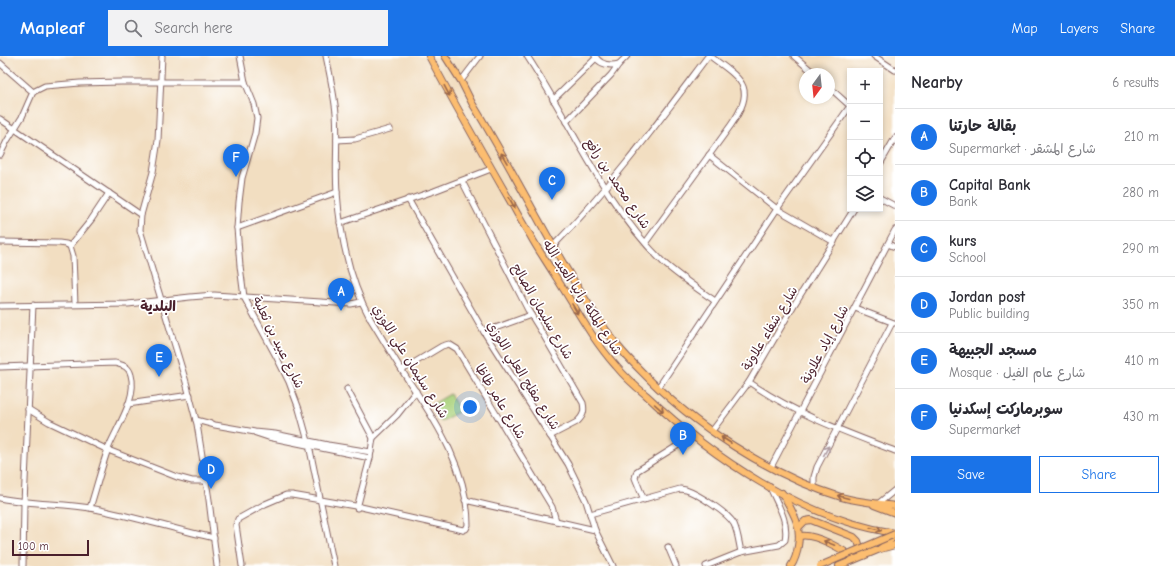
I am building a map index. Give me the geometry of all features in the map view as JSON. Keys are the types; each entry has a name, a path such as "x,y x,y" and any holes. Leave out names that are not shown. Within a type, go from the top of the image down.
{"main road":[{"name":"شارع الملكة رانيا العبد الله","path":"429,56 491,169 582,321 607,356 626,378 693,436 714,452 770,487 800,503 835,517 895,534"},
{"name":"شارع الملكة رانيا العبد الله","path":"445,56 461,81 472,103 586,300 618,346 658,388 686,412 712,431 792,479 841,497 895,506"},
{"path":"782,493 799,527 800,536 795,557 791,566"},
{"path":"862,501 895,513"},
{"path":"799,527 805,521 811,520 850,535 858,541 863,556"},
{"path":"880,550 895,534"},
{"path":"820,566 895,534"},
{"path":"800,536 806,536 827,543 845,551 855,559"},
{"path":"839,566 895,545"}],"street":[{"path":"162,56 157,149 153,172 141,215 140,230 190,395 196,420 207,482 217,566"},
{"name":"شارع عبيد بن ثعلبة","path":"240,56 245,82 254,104 257,118 255,133 242,178 237,228 244,297 262,327 289,382 299,409 308,443 334,566"},
{"name":"شارع سليمان علي اللوزي","path":"326,56 336,113 337,192 340,222 344,244 361,302 402,370 436,422 448,446 461,482 468,526 463,530 356,507"},
{"path":"461,81 480,56"},
{"name":"شارع محمد بن رافع","path":"527,56 566,122 624,214 665,263 676,273 715,301"},
{"path":"566,122 627,56"},
{"path":"554,245 569,230 643,142 709,56 738,77 744,87 744,101 738,115 646,242"},
{"path":"794,56 808,68"},
{"path":"874,56 895,70"},
{"path":"553,100 596,57 607,65 619,64"},
{"path":"0,63 33,92"},
{"path":"0,155 22,117 33,92 45,86 121,82 245,82"},
{"path":"835,92 848,104"},
{"path":"658,388 777,208 847,110"},
{"path":"0,119 141,215"},
{"path":"337,140 355,139 390,129"},
{"path":"883,159 895,138"},
{"path":"710,155 777,208 834,242"},
{"path":"340,222 462,181 491,169"},
{"name":"شارع سليمان الصالح","path":"462,181 531,315 583,404 584,414 577,422 550,436"},
{"path":"237,228 337,192"},
{"path":"70,246 91,220 109,193"},
{"name":"شارع مفلح العلي اللوزي","path":"408,199 484,332 568,464 586,501 594,530 613,566"},
{"path":"883,200 895,206"},
{"name":"شارع شفاء علاونة","path":"852,212 794,305 749,382 762,391 801,412 838,429 895,451"},
{"name":"شارع إياد علاونة","path":"771,467 895,230"},
{"path":"0,242 59,243 70,246"},
{"path":"888,244 895,247"},
{"path":"70,246 75,304"},
{"path":"0,306 128,304 208,296 351,304 361,302"},
{"path":"23,566 24,503 33,305"},
{"path":"814,487 814,477 817,467 894,323 854,308"},
{"path":"484,332 531,315"},
{"name":"شارع عامر ظاظا","path":"402,370 442,346 449,344 457,349 552,507 556,521"},
{"path":"0,366 30,367 107,363 127,367 132,376 133,386 128,404 108,450 90,508"},
{"path":"712,431 749,382"},
{"path":"242,566 236,526 238,519 265,504 292,495 356,507 371,455 372,438 347,388"},
{"path":"372,438 397,415 416,391"},
{"path":"128,404 190,395"},
{"path":"28,409 49,422 108,450 177,477 192,481 207,482"},
{"path":"196,420 255,432 262,436 371,455"},
{"path":"644,500 635,478 637,471 693,436"},
{"path":"706,566 741,552 779,545 785,540 786,535 784,518 770,487"},
{"path":"590,514 680,489 689,491 718,509 729,518 736,528 741,552"},
{"path":"878,504 895,490"},
{"path":"0,498 24,503 90,508 214,538"},
{"path":"465,500 594,530"},
{"path":"668,547 676,566"}],"green space":[{"path":"450,394 460,411 440,422 431,405"}],"place":[{"name":"سوبرماركت إسكدنيا","path":"236,177"},
{"name":"kurs","path":"552,200"},
{"name":"بقالة حارتنا","path":"341,311"},
{"name":"مسجد الجبيهة","path":"159,377"},
{"name":"Capital Bank","path":"683,455"},
{"name":"Jordan post","path":"211,489"}],"district":[{"name":"البلدية","path":"158,306"}]}
